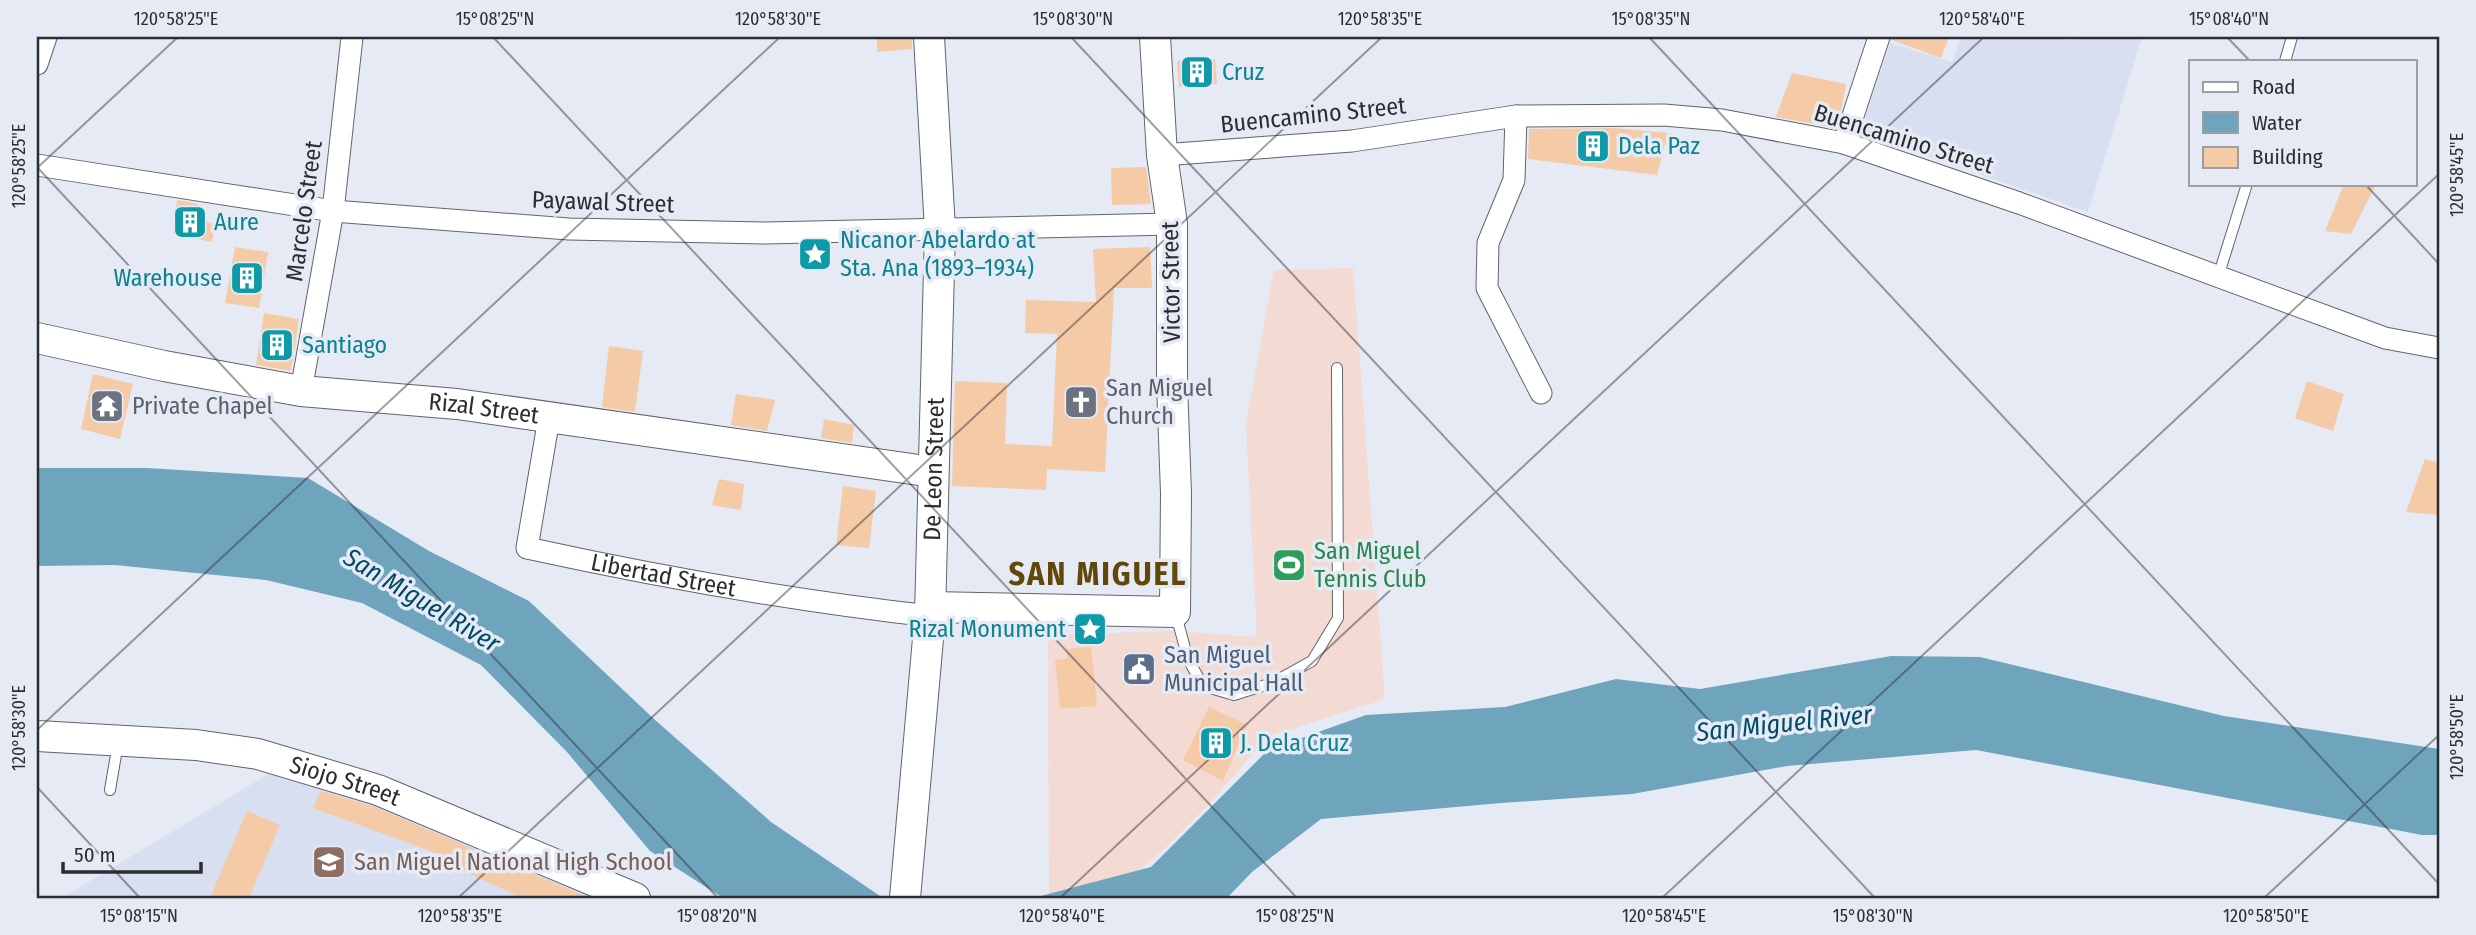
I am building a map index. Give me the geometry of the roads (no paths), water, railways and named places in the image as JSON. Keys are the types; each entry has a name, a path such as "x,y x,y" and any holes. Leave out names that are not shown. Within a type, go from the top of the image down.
{"main road":[{"name":"De Leon Street","path":"905,892 930,612 940,230 929,37"},
{"name":"Victor Street","path":"1155,37 1162,155 1172,224 1175,612"},
{"name":"Rizal Street","path":"37,338 164,366 301,391 457,404 933,472"},
{"name":"Libertad Street","path":"930,612 1175,612"},
{"name":"Siojo Street","path":"37,736 196,745 258,754 378,790 635,898"}],"street":[{"path":"37,64 46,37"},
{"name":"Marcelo Street","path":"301,391 333,211 352,37"},
{"path":"1844,143 1879,37"},
{"name":"Buencamino Street","path":"1162,155 1352,141 1516,116 1664,115 1745,124 1844,143 2385,338 2439,348"},
{"path":"1516,116 1514,180 1488,243 1487,288 1541,393"},
{"name":"Payawal Street","path":"37,165 333,211 569,229 765,233 1172,224"},
{"name":"Libertad Street","path":"549,418 527,548 610,566 834,606 930,612"}],"lane":[{"path":"2285,60 2292,37"},
{"path":"2218,277 2246,186"},
{"path":"1175,612 1188,659 1203,687 1234,695 1272,683 1312,661 1338,618 1337,368"},
{"path":"110,790 118,740"}],"water":[{"name":"San Miguel River","path":"37,468 147,468 308,478 429,551 529,601 654,719 771,822 883,898 723,898 650,851 567,752 481,665 362,603 266,580 115,565 37,566"},
{"name":"San Miguel River","path":"1891,656 1980,657 2224,716 2439,749 2439,835 2422,835 1976,750 1787,766 1632,794 1321,819 1252,872 1227,898 1033,898 1151,867 1268,750 1366,715 1505,707 1616,679 1700,689"}],"place":[{"name":"Cruz","path":"1197,72"},
{"name":"Dela Paz","path":"1593,146"},
{"name":"Aure","path":"190,222"},
{"name":"Nicanor Abelardo at Sta. Ana (1893–1934)","path":"815,254"},
{"name":"Warehouse","path":"247,278"},
{"name":"Santiago","path":"277,345"},
{"name":"San Miguel Church","path":"1081,402"},
{"name":"Private Chapel","path":"107,406"},
{"name":"San Miguel Tennis Club","path":"1289,565"},
{"name":"Rizal Monument","path":"1090,629"},
{"name":"San Miguel Municipal Hall","path":"1139,669"},
{"name":"J. Dela Cruz","path":"1216,743"},
{"name":"San Miguel National High School","path":"329,862"}],"district":[{"name":"SAN MIGUEL","path":"1098,574"}]}
